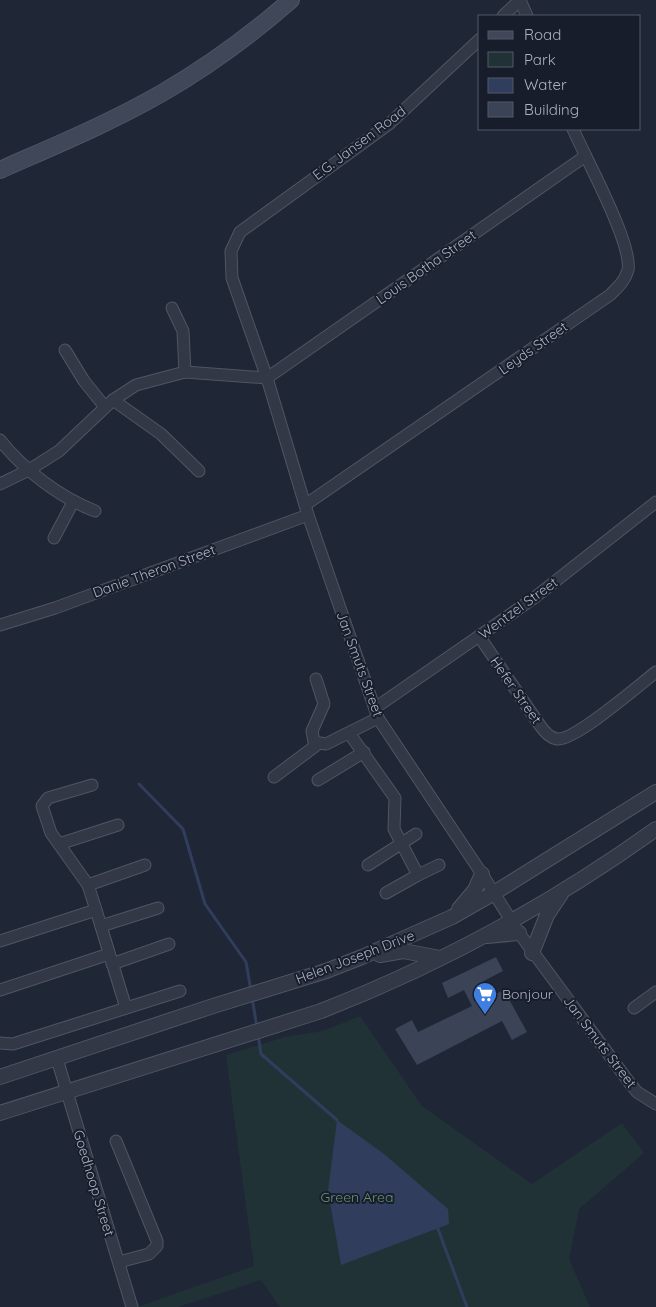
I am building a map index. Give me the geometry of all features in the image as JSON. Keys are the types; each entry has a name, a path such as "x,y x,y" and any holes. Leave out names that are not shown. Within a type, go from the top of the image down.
{"main road":[{"path":"0,170 89,130 163,93 271,18 291,0"}],"street":[{"path":"504,15 520,0 527,15"},
{"name":"E.G. Jansen Road","path":"234,241 240,232 257,218 389,124 478,41"},
{"name":"Leyds Street","path":"306,510 610,295 622,283 628,269 628,257 621,234 584,157 573,130"},
{"name":"Louis Botha Street","path":"267,378 584,157"},
{"name":"Jan Smuts Street","path":"234,241 231,251 232,278 267,378 306,510 377,713 532,952 637,1092 656,1104"},
{"path":"172,308 183,331 185,372"},
{"path":"65,350 84,381 109,403 161,434 200,471"},
{"path":"0,484 29,470 59,451 109,403 136,385 185,372 267,378"},
{"path":"0,440 29,470 73,502 95,511"},
{"path":"54,538 73,502"},
{"name":"Wentzel Street","path":"318,744 326,744 350,733 479,636 534,598 656,502"},
{"name":"Danie Theron Street","path":"0,625 54,608 306,510"},
{"name":"Hefer Street","path":"479,636 539,724 546,733 556,739 568,737 585,726 656,672"},
{"path":"274,777 318,744 312,738 312,731 324,704 316,679"},
{"path":"350,733 395,798 394,829 400,844 418,875"},
{"path":"318,780 364,752"},
{"path":"92,785 56,794 44,801 42,812 59,844 88,885 126,1008"},
{"name":"Helen Joseph Drive","path":"0,1077 210,1007 326,971 362,957 452,917 656,792"},
{"path":"59,844 118,825"},
{"path":"0,1113 320,1011 360,995 440,958 563,892 616,858 656,829"},
{"path":"368,865 416,834"},
{"path":"88,885 145,865"},
{"path":"386,893 440,865"},
{"path":"452,917 475,890 482,874"},
{"path":"532,952 547,915 563,892"},
{"path":"101,926 158,908"},
{"path":"0,941 96,910"},
{"path":"481,937 519,933"},
{"path":"0,990 169,944"},
{"path":"362,957 403,951 440,958"},
{"path":"0,1043 13,1044 180,991"},
{"path":"634,1008 656,992"},
{"name":"Goedhoop Street","path":"57,1059 132,1307"},
{"path":"116,1141 157,1241 157,1246 149,1254 119,1262"}],"green space":[{"name":"Green Area","path":"360,1016 422,1106 532,1184 622,1123 644,1153 579,1209 569,1259 590,1307 280,1307 261,1280 178,1307 137,1307 254,1266 226,1055 285,1037 323,1031"}],"water":[{"path":"337,1120 384,1154 448,1209 449,1224 341,1265 328,1191"}],"building":[{"path":"496,957 503,971 480,983 489,997 504,990 527,1032 512,1040 502,1021 417,1065 395,1029 412,1020 418,1032 472,1006 464,990 448,998 442,983"}],"waterway":[{"path":"139,784 183,829 205,904 246,962 251,991"},
{"path":"252,997 257,1028"},
{"path":"258,1034 261,1054 337,1120"},
{"path":"438,1229 467,1307"}],"place":[{"name":"Bonjour","path":"485,1015"}]}
